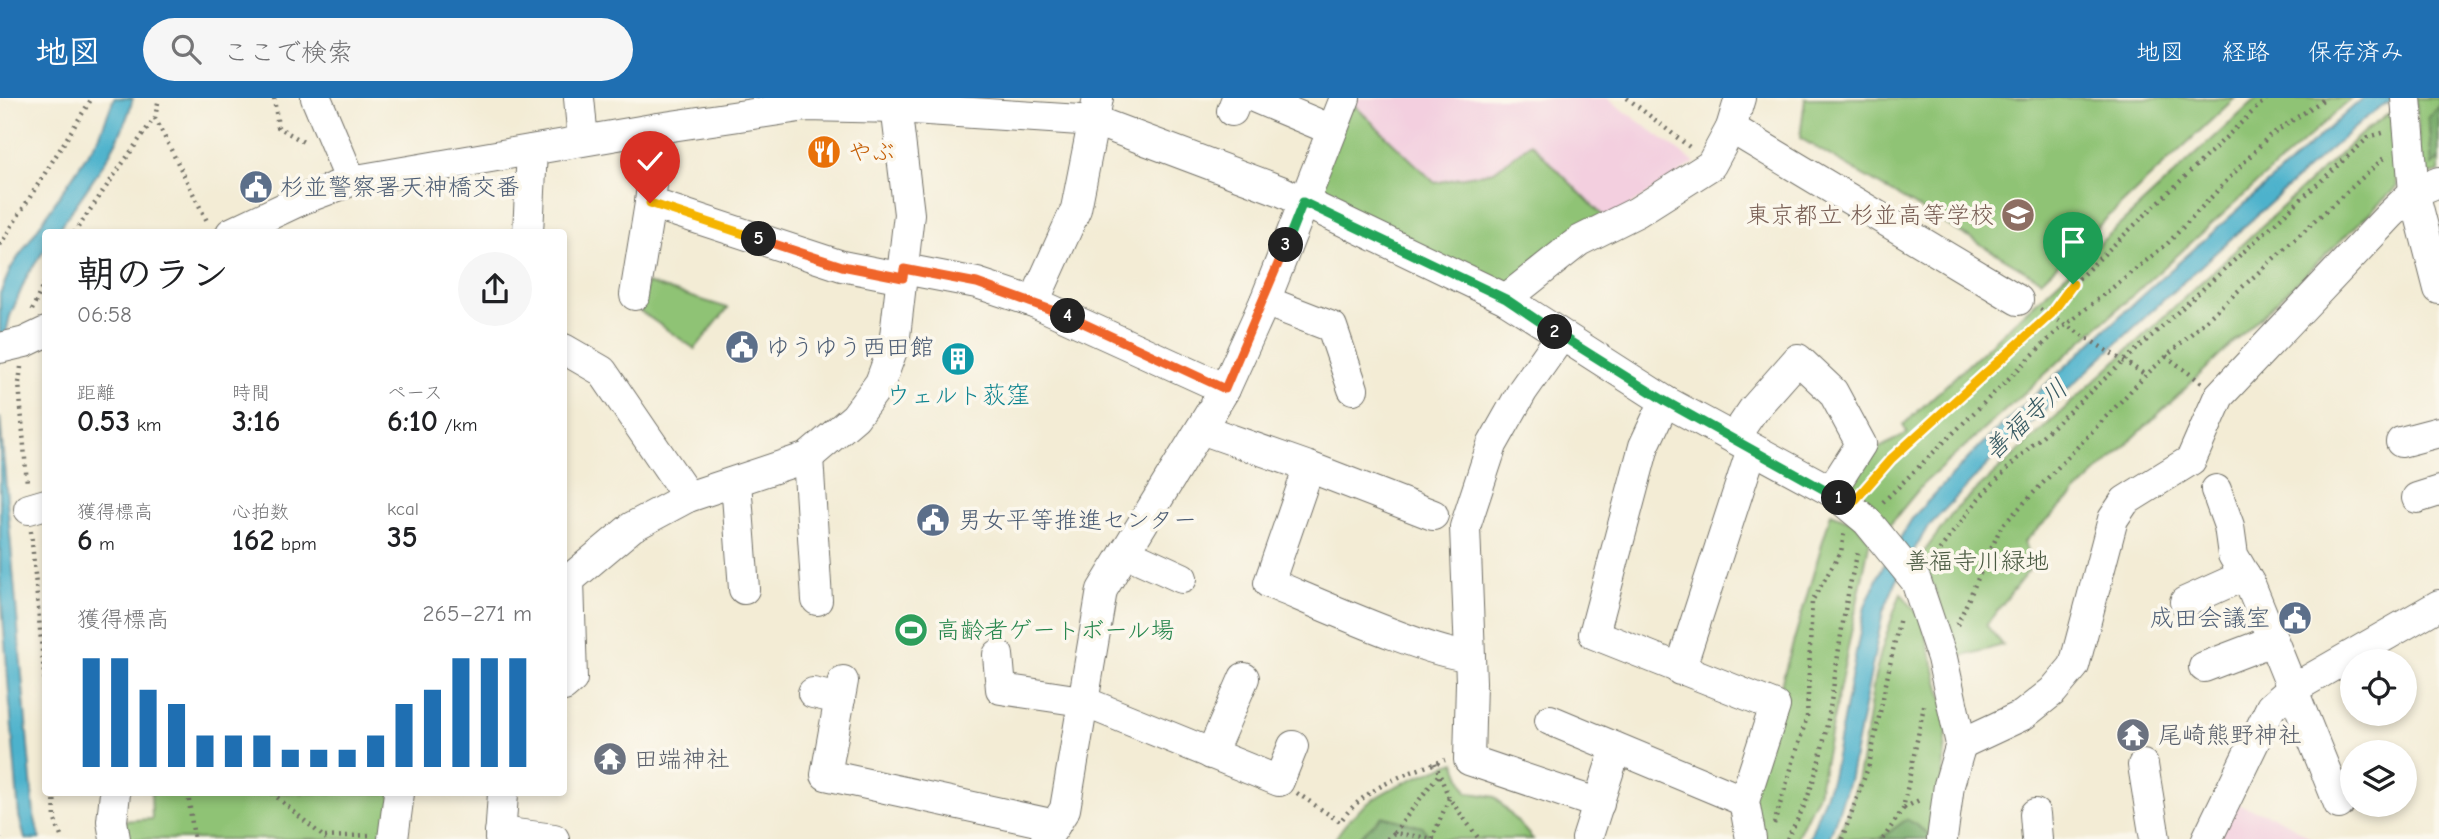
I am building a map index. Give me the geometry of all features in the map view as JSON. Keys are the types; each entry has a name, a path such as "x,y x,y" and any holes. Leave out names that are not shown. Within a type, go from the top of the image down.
{"street":[{"path":"316,98 341,184"},
{"path":"579,98 583,141"},
{"path":"832,691 817,773 1051,832 1065,809 1102,590 1225,389 1265,300 1345,98"},
{"path":"1506,299 1579,241 1637,212 1711,164 1731,128 1740,98"},
{"path":"1241,102 1332,130"},
{"path":"240,229 341,184 657,128 806,106 896,103 1096,109 1303,202 1506,299 1665,401 1840,499 1884,540 1913,577 1942,659 1961,744 1949,785 1942,839"},
{"path":"567,581 632,527 688,497 808,457 855,418 880,383 894,345 909,214 896,103"},
{"path":"2407,106 2414,174 2439,289"},
{"path":"1034,302 1076,209 1096,109"},
{"path":"635,295 650,203 657,128"},
{"path":"1731,128 2018,300"},
{"path":"528,229 532,149"},
{"path":"1961,744 2023,715 2053,691 2074,666 2113,519 2124,501 2191,460 2219,396 2414,174"},
{"path":"650,203 842,266 977,283 1034,302 1225,389"},
{"path":"1265,300 1332,327 1353,389"},
{"path":"1561,336 1523,390 1492,446 1465,527 1469,760 1599,804"},
{"path":"567,351 602,370 688,497"},
{"path":"1680,670 1743,444 1798,359 1833,392 1861,444 1840,499"},
{"path":"1665,401 1644,446 1594,635 1775,706 1744,801"},
{"path":"1201,429 1433,515"},
{"path":"2401,442 2439,432"},
{"path":"808,457 810,586"},
{"path":"1308,467 1269,583 1431,648 1462,656 1469,655"},
{"path":"736,482 744,589"},
{"path":"2216,490 2229,526 2234,555 2245,575 2339,804"},
{"path":"1125,552 1182,578"},
{"path":"2185,602 2245,575"},
{"path":"567,598 572,679 567,683"},
{"path":"2207,839 2271,707 2291,690 2439,605"},
{"path":"2204,667 2272,641"},
{"path":"998,655 1001,689 1082,701 1279,781 1293,746"},
{"path":"1212,754 1244,678"},
{"path":"1550,720 1744,801 1761,835"},
{"path":"1587,839 1616,748"},
{"path":"2143,765 2155,839"},
{"path":"115,796 112,821 116,839"},
{"path":"393,837 399,796"},
{"path":"503,796 500,836 554,839"}],"path":[{"path":"0,245 92,98"},
{"path":"77,229 155,117 159,98"},
{"path":"274,98 278,127 307,144 341,184"},
{"path":"1627,98 1711,164"},
{"path":"1761,835 1807,717 1812,601 1841,552 1840,499 1891,459 2051,314 2073,284 2267,98"},
{"path":"2053,335 2167,244 2269,136 2326,98"},
{"path":"155,117 211,229"},
{"path":"1842,839 1869,765 1903,605 1913,577 1980,497 2164,324 2369,137 2389,131 2390,141"},
{"path":"1883,839 1903,809 1924,704 2001,527 2166,356 2414,174"},
{"path":"2018,300 2051,314 2115,359 2146,375"},
{"path":"2166,356 2219,396"},
{"path":"1312,804 1340,822 1346,813 1385,782 1435,763 1449,797 1479,839"},
{"path":"1387,839 1394,834 1439,773"},
{"path":"54,796 55,820 62,839"},
{"path":"188,796 194,839"},
{"path":"276,796 326,838 393,837"},
{"path":"1394,834 1433,839 1449,797"}],"shaded area":[{"path":"1354,98 1607,98 1695,163 1502,288 1340,132"},
{"path":"2232,802 2281,819 2313,839 2216,839"}],"green space":[{"name":"東京都立 杉並高等学校","path":"1805,98 2235,98 2041,280 1800,138"},
{"name":"善福寺川緑地","path":"2257,98 2352,98 1923,484 1888,527 1845,488 1872,452 1907,433 1903,425"},
{"path":"2416,98 2439,98 2439,172 2421,177"},
{"path":"1352,103 1435,183 1494,171 1531,143 1603,216 1502,288 1322,202 1315,190"},
{"path":"2439,105 2439,159 2432,165 2428,118"},
{"name":"善福寺川緑地","path":"2391,112 2397,187 2024,542 2032,566 1986,625 2003,645 1949,660 1937,595 1918,560 1955,510 2361,134"},
{"path":"647,283 728,308 695,349 640,311"},
{"name":"善福寺川緑地","path":"1831,513 1854,522 1870,540 1818,794 1796,839 1758,839 1747,801"},
{"name":"善福寺川緑地","path":"1901,593 1921,618 1948,718 1937,839 1836,839 1857,782 1876,670"},
{"path":"1455,762 1467,792 1495,797 1533,839 1335,839 1358,811 1372,800 1404,783"},
{"path":"151,796 394,796 387,839 125,839 120,821 152,819"},
{"path":"1382,816 1423,827 1430,839 1357,839"},
{"path":"1907,819 1929,834 1930,839 1880,839"}],"water":[{"path":"114,98 133,98 111,151 59,229 42,229 42,254 27,276 10,316 0,359 0,294 11,268 99,137"},
{"name":"善福寺川","path":"2363,98 2395,98 2367,117 2322,156 2159,304 1994,458 1927,528 1898,577 1883,612 1849,781 1829,839 1809,839 1832,777 1865,606 1882,568 1913,517 1981,445 2147,291"},
{"path":"0,417 34,815 40,839 25,839 19,816 0,580"}],"place":[{"name":"やぶ","path":"824,152"},
{"name":"杉並警察署天神橋交番","path":"256,187"},
{"name":"東京都立 杉並高等学校","path":"2018,215"},
{"name":"ゆうゆう西田館","path":"742,347"},
{"name":"ウェルト荻窪","path":"958,359"},
{"name":"男女平等推進センター","path":"933,520"},
{"name":"成田会議室","path":"2295,618"},
{"name":"高齢者ゲートボール場","path":"911,630"},
{"name":"尾崎熊野神社","path":"2133,735"},
{"name":"田端神社","path":"610,759"}],"route":[{"path":"650,203 842,266 903,278 904,269 977,283 1034,302 1126,341 1225,389 1265,300 1303,202 1506,299 1665,401 1831,491 1849,507 1891,459 2051,314 2073,284"}]}
